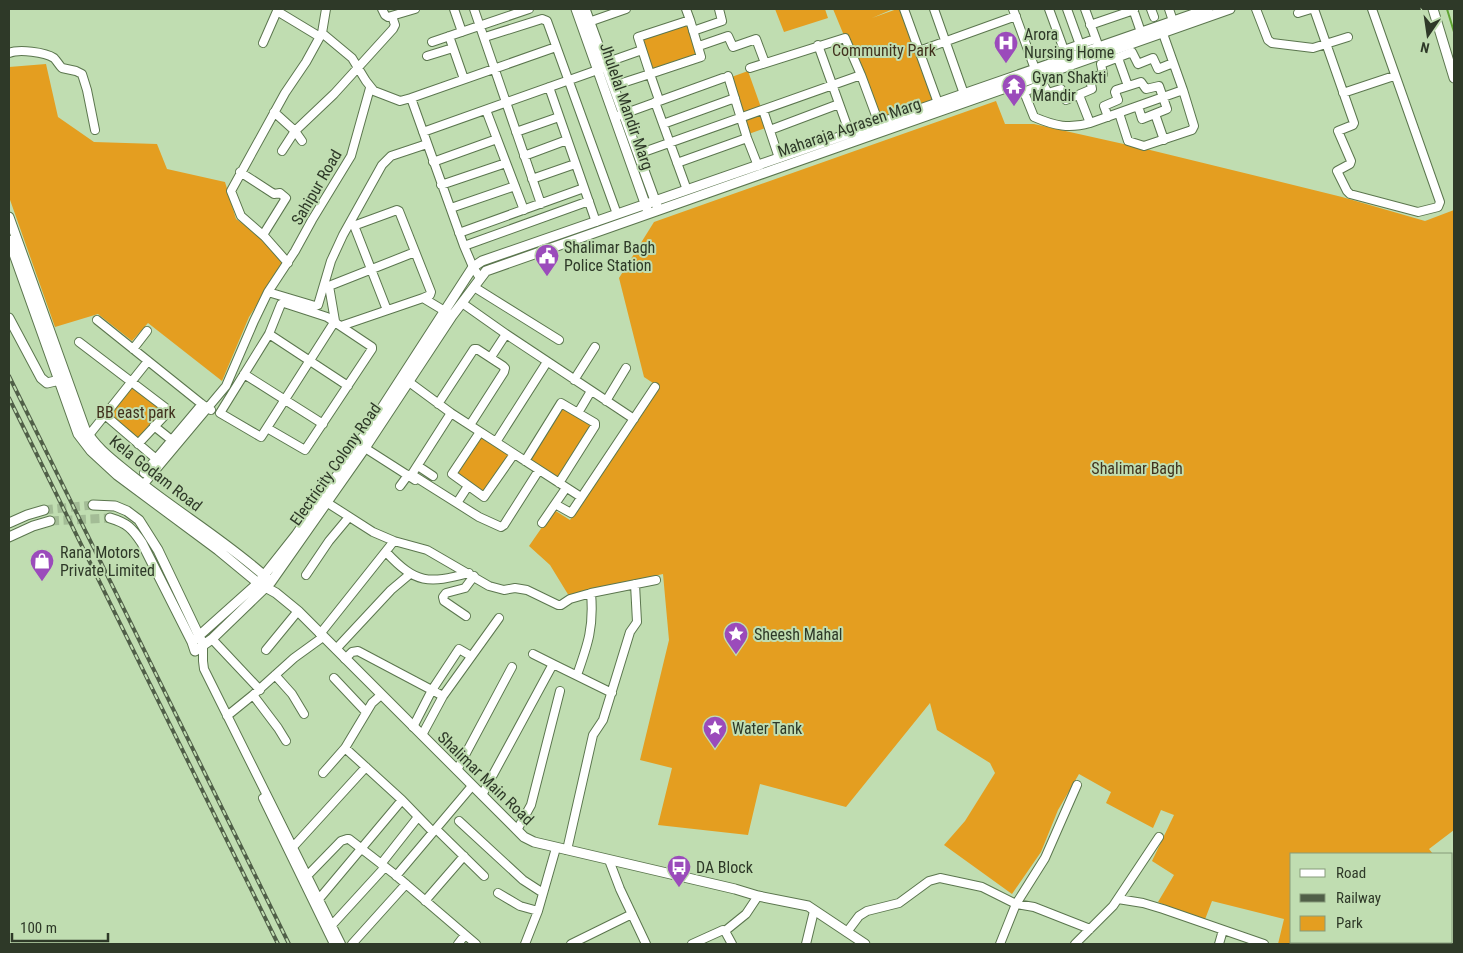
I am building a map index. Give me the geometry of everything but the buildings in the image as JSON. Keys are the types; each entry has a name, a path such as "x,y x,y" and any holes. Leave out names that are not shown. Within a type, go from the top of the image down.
{"street":[{"path":"288,263 263,235 244,219 238,211 231,191 274,112 321,35 326,9"},
{"path":"382,9 386,16 414,9"},
{"path":"454,9 462,32"},
{"path":"474,9 541,204"},
{"path":"432,42 529,9"},
{"name":"Jhulelal Mandir Marg","path":"576,9 586,23 603,67 648,214"},
{"name":"Jhulelal Mandir Marg","path":"585,9 586,23"},
{"path":"586,23 624,9"},
{"path":"613,86 700,57 699,46 686,9"},
{"path":"694,31 722,21 719,9"},
{"path":"904,9 938,103"},
{"path":"934,9 964,94"},
{"path":"1049,9 1064,50 1080,45 1097,43 1085,9"},
{"path":"1067,9 1080,45"},
{"path":"1090,25 1134,9 1143,36"},
{"path":"1151,9 1154,17"},
{"path":"1169,9 1173,21"},
{"name":"Maharaja Agrasen Marg","path":"1161,29 1173,21 1208,9"},
{"path":"1256,9 1268,40 1272,43 1307,48 1348,37"},
{"path":"1298,14 1312,9 1354,124 1338,132 1351,162 1339,168 1337,172 1348,192 1418,212 1438,207 1440,202 1394,76 1372,9"},
{"path":"1433,9 1454,78"},
{"path":"262,43 278,10 321,35 352,58 370,88 400,101 556,47"},
{"name":"Maharaja Agrasen Marg","path":"473,267 482,261 617,214 645,205 657,206 764,167 1021,83 1161,29 1225,10"},
{"path":"919,50 946,41 1014,12 1035,69"},
{"path":"282,151 296,131 334,94 393,29 395,25 392,16"},
{"path":"485,38 544,18 547,21 617,214"},
{"path":"687,190 663,124 638,37 690,20"},
{"path":"1119,113 1128,142 1144,146 1194,128 1174,63 1161,29"},
{"path":"448,36 464,79"},
{"path":"699,46 728,36 733,46 756,38 765,63"},
{"name":"Maharaja Agrasen Marg","path":"480,278 486,271 648,214 657,206 687,190 764,167 779,158 850,134 880,128 964,94 1021,83 1035,69 1097,43 1143,36"},
{"path":"750,68 818,45 846,38 862,75 880,128"},
{"path":"818,45 850,134"},
{"path":"427,56 453,48"},
{"path":"9,53 16,50 50,57 55,59 62,68 82,74 95,130"},
{"path":"423,132 603,67 642,50"},
{"path":"1174,63 1157,68 1153,58 1138,63 1133,52 1101,64 1103,74 1090,80 1092,89 1066,100 1061,89 1048,93 1044,84 1021,83 1033,115 1066,127 1090,123 1183,90"},
{"path":"1118,58 1128,86"},
{"name":"Jhulelal Mandir Marg","path":"603,67 613,86 619,115 638,154 657,206"},
{"path":"638,154 862,75"},
{"path":"1343,93 1394,76"},
{"path":"619,115 725,77 735,98 747,138 764,167"},
{"path":"1108,117 1104,105 1118,101 1116,90 1142,82 1146,89 1159,86 1167,109 1142,119 1138,106"},
{"path":"549,87 596,222"},
{"name":"Sahipur Road","path":"174,442 205,406 226,386 268,292 288,263 351,156 370,88"},
{"path":"1079,95 1090,123"},
{"path":"411,98 458,232 473,267 480,278"},
{"path":"663,124 735,98"},
{"path":"770,130 839,104"},
{"path":"486,110 524,210"},
{"path":"763,110 779,158"},
{"path":"274,112 296,131 302,141"},
{"path":"1155,114 1164,140"},
{"path":"516,132 559,117"},
{"path":"677,163 747,138"},
{"path":"433,162 497,139"},
{"path":"524,156 567,140"},
{"path":"268,292 318,305 331,261 382,165 390,156 427,144"},
{"path":"441,185 506,163"},
{"path":"532,179 575,164"},
{"path":"240,172 274,194 280,194 286,198 263,235"},
{"path":"451,208 515,186"},
{"path":"458,232 584,188"},
{"path":"464,246 589,201"},
{"path":"97,320 205,406 261,437 309,361 338,323 387,310 429,296 431,292 398,210 356,225 355,228 387,310"},
{"name":"Kela Godam Road","path":"9,217 63,379"},
{"path":"548,238 551,248"},
{"name":"Kela Godam Road","path":"9,240 91,451 117,475 218,550 265,582"},
{"path":"338,323 329,286 415,252"},
{"name":"Electricity Colony Road","path":"324,500 365,448 408,382 473,267"},
{"name":"Electricity Colony Road","path":"198,643 212,639 265,582 324,500 448,314 462,303 480,278"},
{"path":"474,287 559,340"},
{"path":"423,298 448,314"},
{"path":"220,413 269,334 282,303 324,315 338,323 372,349 304,450 267,428"},
{"path":"462,303 634,419"},
{"path":"9,318 41,378 47,383 63,379"},
{"path":"133,348 147,331"},
{"path":"269,334 348,386"},
{"path":"491,358 506,334"},
{"path":"79,342 168,409 168,412 138,444"},
{"path":"574,380 595,347"},
{"path":"438,404 474,348 491,358 503,366 505,370 470,425"},
{"path":"84,433 106,416 148,361"},
{"path":"496,442 547,362"},
{"path":"606,401 626,368"},
{"path":"244,374 323,424"},
{"path":"408,382 451,413 581,497"},
{"path":"555,504 570,513 655,387"},
{"path":"578,413 591,391"},
{"path":"525,461 561,403 595,423 596,425 562,485 555,504 542,523"},
{"path":"451,413 413,476 501,527 539,470"},
{"path":"106,416 155,458"},
{"path":"154,426 174,442"},
{"path":"480,432 452,476 485,497 514,454"},
{"name":"Kela Godam Road","path":"84,433 143,485 248,562 265,582"},
{"path":"144,472 155,458 174,442"},
{"path":"143,485 174,442"},
{"path":"365,448 493,530"},
{"path":"418,466 433,476"},
{"path":"400,486 408,475"},
{"path":"457,503 468,486"},
{"path":"324,500 373,532 394,541 427,550 496,589 515,588 527,590 561,606 570,599 591,593 656,580"},
{"path":"93,505 115,506 139,520 158,550 198,643 204,669 342,944"},
{"path":"9,524 27,515 44,510"},
{"path":"306,575 329,541 349,517"},
{"path":"110,518 123,522 133,530 198,643 200,669 334,944"},
{"path":"9,537 33,526 50,521"},
{"path":"227,716 322,635 394,541"},
{"path":"386,552 399,567 420,579 445,579 471,574"},
{"path":"336,650 391,590 410,574"},
{"path":"466,616 444,601 443,597 446,593 465,588 471,574"},
{"name":"Electricity Colony Road","path":"198,643 265,582"},
{"name":"Shalimar Main Road","path":"265,582 298,611 524,837 556,848 808,906 865,944"},
{"path":"567,850 594,735 603,720 630,632 638,618 635,584"},
{"path":"577,675 589,641 592,626 591,593"},
{"path":"266,650 298,611"},
{"path":"422,735 443,696 499,618"},
{"path":"212,639 256,692 286,742"},
{"path":"413,726 432,690 460,649 472,656"},
{"path":"345,659 352,652 358,651 443,696"},
{"path":"533,654 612,693"},
{"path":"482,795 553,664"},
{"path":"457,770 512,667"},
{"path":"276,675 292,694 304,714"},
{"path":"334,678 366,712"},
{"path":"517,830 531,805 560,691"},
{"path":"322,773 345,748 372,703 382,695"},
{"path":"345,748 484,876"},
{"path":"293,848 366,767"},
{"path":"396,876 472,786"},
{"path":"1000,944 1016,904 1045,858 1077,786"},
{"path":"319,899 402,800"},
{"path":"332,925 383,866 418,817"},
{"path":"459,821 531,887 543,893"},
{"path":"1075,944 1113,906 1159,837"},
{"path":"307,876 343,840 349,839 406,884 476,944"},
{"path":"525,944 538,911 556,848"},
{"path":"425,901 464,856"},
{"path":"609,860 620,889 646,944"},
{"path":"847,932 859,916 867,911 899,902 934,878 982,887 1016,904 1034,907 1090,929"},
{"path":"352,944 406,884"},
{"path":"498,893 520,906 538,911"},
{"path":"692,944 720,931 725,931 746,914 758,896"},
{"path":"1118,899 1156,907 1264,944"},
{"path":"806,944 814,911"},
{"path":"571,944 632,914"},
{"path":"1219,944 1222,930"},
{"path":"725,931 732,944"},
{"path":"458,944 465,935"}],"green space":[{"path":"775,9 825,9 828,18 784,32"},
{"name":"Community Park","path":"833,9 893,9 872,18 897,9 904,9 936,100 879,120"},
{"path":"688,22 699,54 651,71 640,39"},
{"path":"46,64 58,117 94,142 157,144 167,169 225,182 236,219 262,237 284,262 249,317 222,381 148,323 132,341 98,314 55,327 9,197 9,67"},
{"path":"748,71 768,127 746,135 726,79"},
{"name":"Shalimar Bagh","path":"996,101 1005,124 1034,124 1146,149 1342,197 1425,221 1454,210 1454,830 1429,849 1432,853 1290,853 1290,943 1326,944 1278,944 1284,919 1212,901 1204,922 1158,902 1174,875 1152,861 1174,815 1161,810 1153,828 1106,803 1111,792 1079,774 1058,810 1041,852 1012,894 944,845 965,821 995,773 990,763 937,730 930,703 846,807 760,784 748,835 658,825 672,768 640,760 669,640 663,574 569,596 550,565 529,546 554,510 570,520 659,387 644,377 619,278 654,222"},
{"name":"BB east park","path":"132,384 165,410 140,441 107,415"},
{"path":"562,405 594,425 559,480 527,460"},
{"path":"481,435 511,455 485,495 454,475"}],"waterway":[{"path":"1447,9 1454,32"}],"tunnel":[{"path":"44,510 93,505"},
{"path":"50,521 110,518"}],"railway":[{"path":"9,376 289,944"},
{"path":"9,398 278,944"}],"place":[{"name":"Arora Nursing Home","path":"1006,64"},
{"name":"Gyan Shakti Mandir","path":"1014,107"},
{"name":"Shalimar Bagh Police Station","path":"547,277"},
{"name":"Rana Motors Private Limited","path":"42,582"},
{"name":"Sheesh Mahal","path":"736,655"},
{"name":"Water Tank","path":"715,749"},
{"name":"DA Block","path":"679,888"}]}
